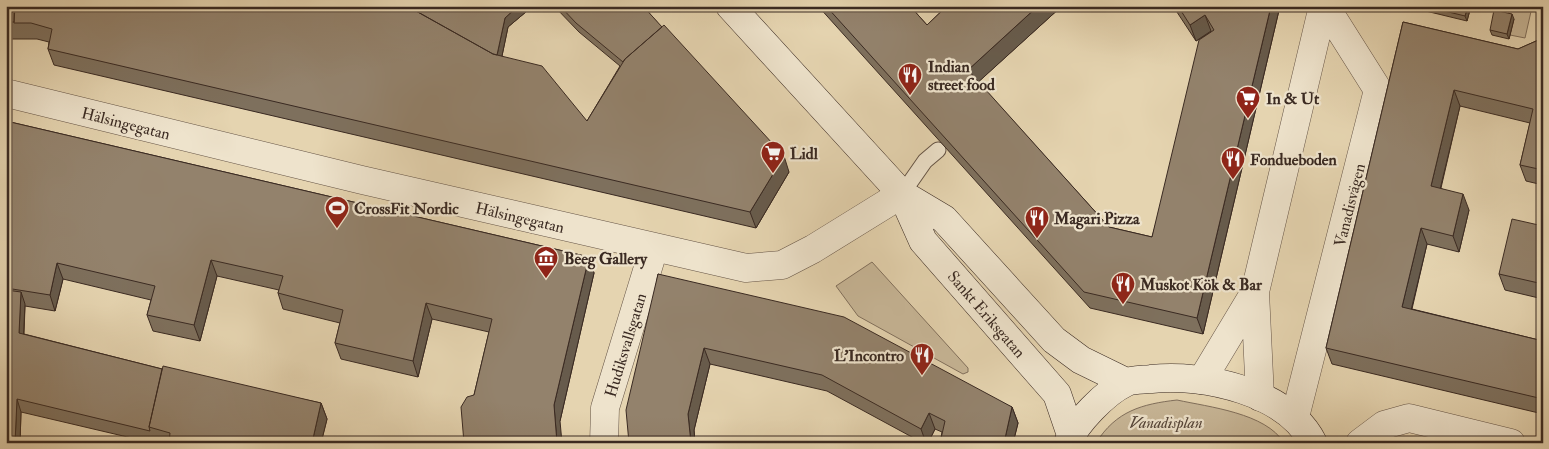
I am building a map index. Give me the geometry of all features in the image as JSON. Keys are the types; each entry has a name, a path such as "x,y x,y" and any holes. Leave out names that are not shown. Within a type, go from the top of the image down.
{"street":[{"name":"Sankt Eriksgatan","path":"730,6 902,194 944,219 1054,340 1081,360 1126,382"},
{"name":"Vanadisvägen","path":"1260,397 1255,292 1324,6"},
{"name":"Vanadisvägen","path":"1295,417 1378,90 1324,6"},
{"name":"Hälsingegatan","path":"6,93 353,178 746,268 782,266 813,250 902,194"},
{"name":"Sankt Eriksgatan","path":"902,194 923,241 1057,394 1070,439"},
{"name":"Hudiksvallsgatan","path":"604,443 605,408 654,248"},
{"name":"Vanadisvägen","path":"1202,380 1255,292"},
{"path":"1070,439 1094,407 1126,382 1165,378 1202,380 1260,397 1295,417 1313,443"},
{"path":"1360,443 1384,425 1409,418 1511,443"}],"lane":[{"path":"902,194 925,161 938,150"}],"green space":[{"path":"1510,6 1532,7 1525,38 1510,35 1513,19 1508,17"},
{"path":"872,262 968,368 968,372 963,374 858,316 836,286"},
{"name":"Vanadisplan","path":"1177,400 1251,418 1276,433 1284,443 1096,443 1112,423 1121,416 1141,407"}],"building":[{"path":"6,6 14,6 14,22 6,22"},
{"path":"15,6 407,6 493,54 542,66 587,121 625,59 664,25 784,156 750,212 48,49 52,29 31,23 14,23"},
{"path":"407,6 518,6 505,18 497,55"},
{"path":"560,6 643,6 662,27 623,62 576,23"},
{"path":"826,6 910,6 927,25 947,6 1038,6 968,70 1109,227 1152,237 1199,40 1214,30 1205,15 1190,25 1178,6 1271,6 1197,318 1084,292"},
{"path":"1424,6 1468,6 1465,16"},
{"path":"1494,10 1512,14 1507,34 1490,30"},
{"path":"1403,22 1518,49 1543,38 1543,170 1520,165 1533,109 1454,90 1431,186 1463,194 1453,236 1421,228 1402,307 1543,341 1543,399 1326,348"},
{"path":"6,121 589,257 554,405 557,443 464,443 461,407 467,397 474,395 492,319 426,303 413,361 335,343 343,310 278,293 283,276 211,260 194,325 147,315 155,286 57,263 50,295 6,288"},
{"path":"1512,219 1543,226 1543,284 1499,274"},
{"path":"658,274 844,317 1012,407 1004,443 940,443 945,421 929,413 921,429 822,375 704,348 688,414 691,443 629,443 626,410"},
{"path":"6,290 21,292 19,333 162,369 149,427 150,431 17,399 15,443 6,443"},
{"path":"163,366 321,403 312,443 169,443 170,433 149,427"}],"place":[{"name":"Indian street food","path":"910,96"},
{"name":"In & Ut","path":"1248,119"},
{"name":"Lidl","path":"773,174"},
{"name":"Fondueboden","path":"1233,180"},
{"name":"CrossFit Nordic","path":"337,229"},
{"name":"Magari Pizza","path":"1037,239"},
{"name":"Beeg Gallery","path":"546,279"},
{"name":"Muskot Kök & Bar","path":"1123,305"},
{"name":"L'Incontro","path":"922,376"}]}
